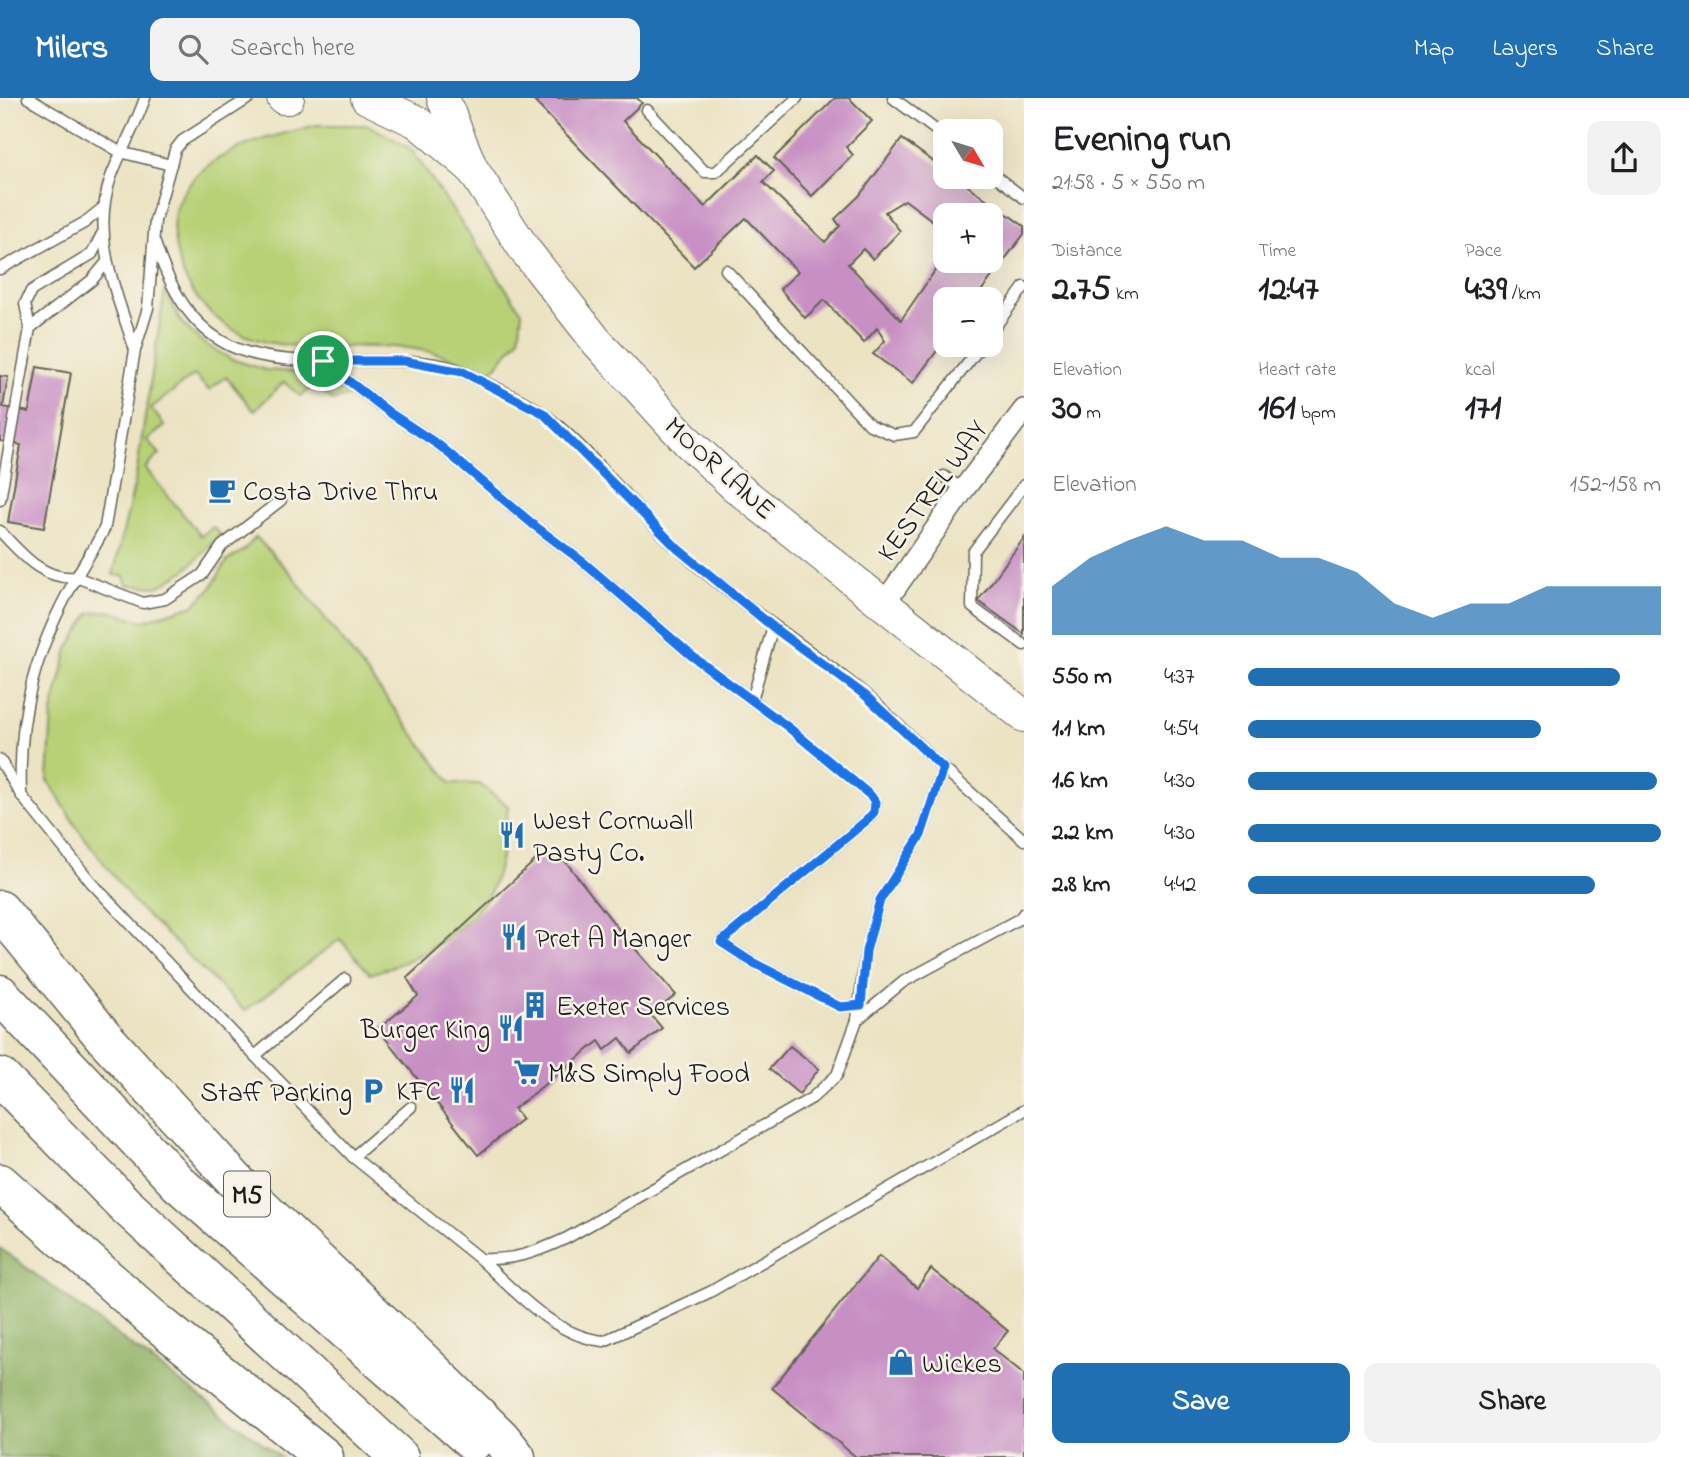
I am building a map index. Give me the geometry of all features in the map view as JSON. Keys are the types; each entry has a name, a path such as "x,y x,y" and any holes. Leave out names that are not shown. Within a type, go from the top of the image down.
{"highway":[{"name":"M5","path":"0,910 104,1037 252,1199 501,1438 516,1457"},
{"name":"M5","path":"0,994 178,1182 491,1457"},
{"path":"0,1077 124,1204 399,1457"},
{"path":"0,1183 153,1319 324,1457"}],"main road":[{"name":"MOOR LANE","path":"368,98 417,122 471,167"},
{"name":"MOOR LANE","path":"443,98 471,167 525,250 597,342 688,442 735,486 1024,716"}],"street":[{"name":"KESTREL WAY","path":"884,604 963,490 1024,411"}],"lane":[{"path":"28,98 120,152 171,165"},
{"path":"135,350 107,262 102,234 104,207 120,152 145,98"},
{"path":"21,795 21,729 30,681 76,577 94,551 105,527 135,350 148,308 155,221 175,150 183,141 249,98"},
{"path":"647,110 705,173 716,172 797,98"},
{"path":"893,98 933,128"},
{"path":"1003,182 1024,198"},
{"path":"0,269 84,223 104,207"},
{"path":"0,500 30,328 25,304 31,291 92,254 102,234"},
{"path":"155,243 163,268 193,321 228,346 263,357 323,361 404,361 463,372 543,413 678,549 773,626 866,696 1024,840"},
{"path":"30,328 92,280 107,262"},
{"path":"726,270 870,425 894,435 914,432 973,357"},
{"path":"1003,316 1024,287"},
{"path":"323,361 390,413 440,446 535,526 583,562 692,656 752,700 871,796 875,802 874,812 721,942 750,961 840,1007 861,1005"},
{"path":"944,476 963,490"},
{"path":"1024,485 973,552 972,607 1024,645"},
{"path":"0,531 32,565 65,579 76,577 143,603 165,599 202,575 222,546 281,500"},
{"path":"752,700 773,626"},
{"path":"0,760 21,795 91,882 353,1157 480,1259 559,1327 585,1340 604,1341 710,1292 1024,1110"},
{"path":"480,1259 504,1260 530,1255 567,1238 812,1098 837,1074 861,1005 866,951 880,900 921,835 943,768"},
{"path":"857,1020 903,982 1019,919 1024,913"},
{"path":"255,1056 345,979"},
{"path":"353,1157 411,1107"}],"green space":[{"path":"317,125 368,125 411,149 522,312 519,339 491,372 454,358 415,349 318,347 258,340 231,328 207,309 186,280 180,266 173,229 175,213 184,192 197,175 233,151 254,142"},
{"path":"165,290 181,322 203,343 231,359 266,370 326,374 352,395 333,401 316,385 300,396 284,382 254,411 226,377 209,390 194,375 151,408 165,426 147,440 160,454 145,468 201,536 213,527 221,535 187,569 158,587 127,585 124,576 113,575 135,482"},
{"path":"256,537 292,575 451,783 479,784 508,806 505,836 493,885 485,901 458,929 405,962 370,974 340,939 245,1011 136,905 77,828 48,780 52,713 68,649 90,613 109,611 143,621 194,605 211,588 227,561 244,550"},
{"path":"0,1248 281,1457 0,1457"}],"building":[{"path":"540,98 637,98 642,103 623,121 705,207 758,155 774,171 763,182 825,242 840,226 835,219 859,196 902,139 933,161 933,189 972,189 992,203 933,203 933,221 905,200 885,212 900,231 873,259 863,249 848,264 901,320 933,273 995,273 984,287 933,287 933,356 913,383 873,354 885,341 877,328 864,343 824,300 805,318 780,289 798,272 746,218 694,267 535,102"},
{"path":"835,98 849,98 872,121 846,147 853,155 812,196 774,158"},
{"path":"1003,211 1024,226 1024,234 1003,262"},
{"path":"37,367 71,373 44,528 8,522 21,445 0,441 0,376 8,377 3,407 29,412"},
{"path":"1024,538 1024,634 978,601"},
{"name":"Exeter Services","path":"539,857 565,861 624,936 676,995 651,1015 662,1028 631,1053 620,1038 605,1050 599,1041 514,1109 522,1119 478,1155 378,1029 418,996 407,978"},
{"path":"790,1046 819,1069 799,1094 769,1069"},
{"name":"Wickes","path":"879,1256 917,1288 931,1269 1008,1331 993,1349 1024,1374 1024,1457 856,1457 772,1388"}],"place":[{"name":"Costa Drive Thru","path":"222,490"},
{"name":"West Cornwall Pasty Co.","path":"512,835"},
{"name":"Pret A Manger","path":"514,937"},
{"name":"Exeter Services","path":"535,1005"},
{"name":"Burger King","path":"511,1028"},
{"name":"M&S Simply Food","path":"527,1072"},
{"name":"KFC","path":"462,1090"},
{"name":"Staff Parking","path":"373,1091"},
{"name":"Wickes","path":"901,1362"}],"route":[{"path":"323,361 404,361 463,372 543,413 678,549 778,631 866,696 943,768 921,835 880,900 866,951 861,1005 840,1007 750,961 721,942 867,820 874,812 875,802 871,796 833,768 788,727 692,656 583,562 535,526 440,446 409,423 390,413 323,361"}]}
